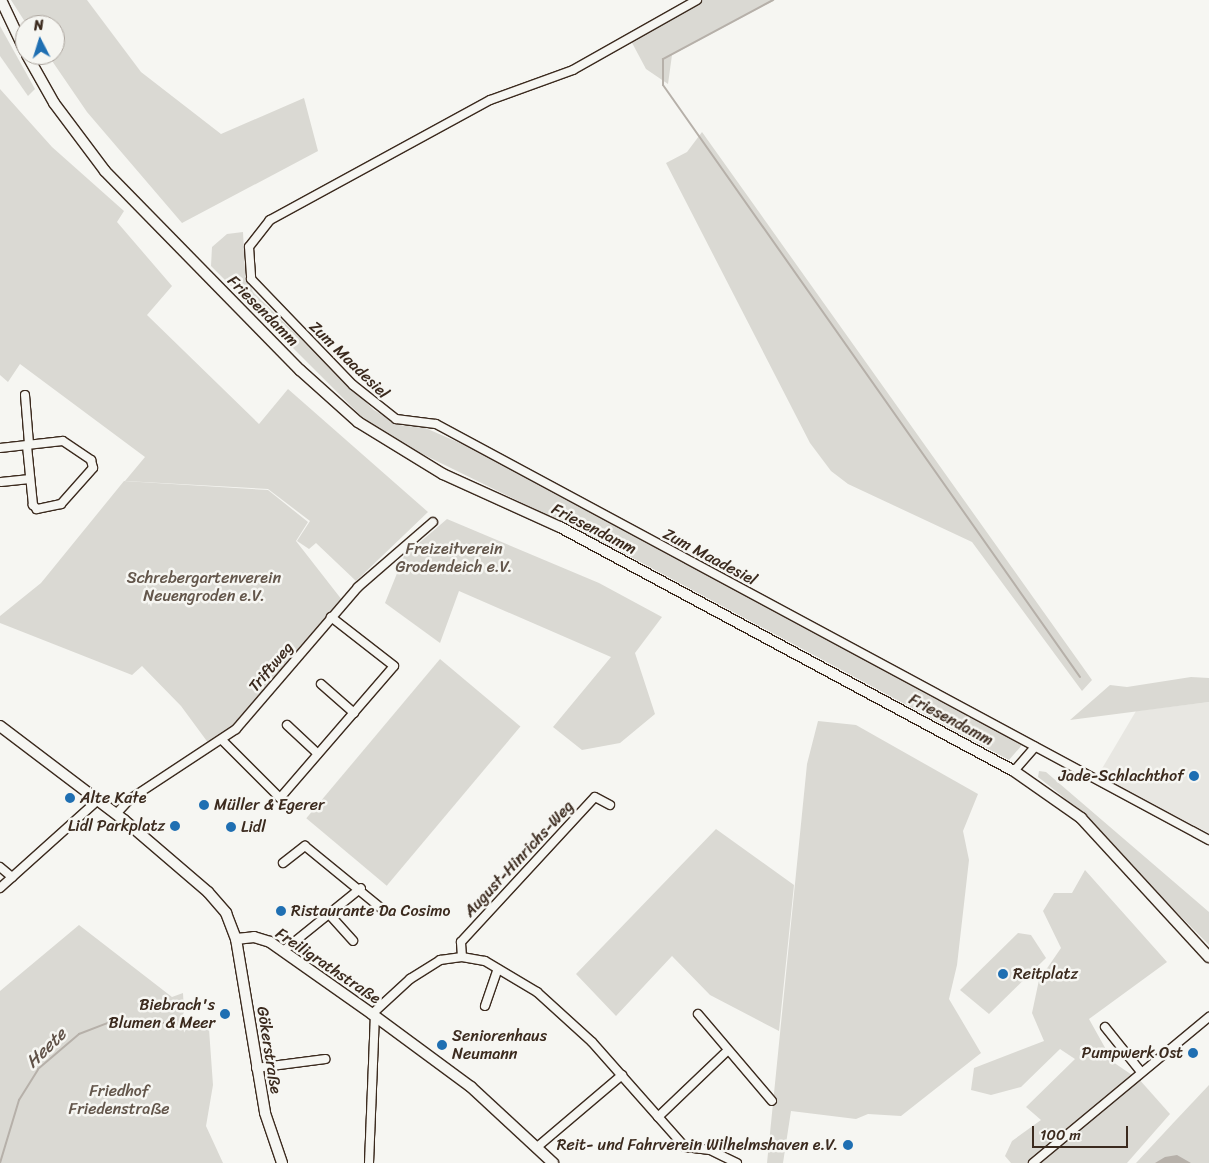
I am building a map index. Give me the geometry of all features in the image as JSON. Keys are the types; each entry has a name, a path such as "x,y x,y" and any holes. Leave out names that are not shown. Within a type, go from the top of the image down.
{"main road":[{"path":"1,0 15,30"},
{"name":"Friesendamm","path":"33,65 54,103 105,170 300,370 358,422 443,474 560,527 1014,771 1081,818 1209,957"},
{"path":"0,726 116,814 208,892 226,913 236,939"},
{"name":"Freiligrathstraße","path":"236,939 262,939 283,951 374,1014 471,1087 553,1163"},
{"name":"Gökerstraße","path":"236,939 256,1068 272,1140 282,1163"}],"street":[{"name":"Zum Maadesiel","path":"698,0 573,70 490,100 270,220 249,247 251,280 353,385 396,419 436,424 1209,840"},
{"path":"0,448 28,445 63,441 93,464 57,507 33,505 30,479 28,445 25,395"},
{"path":"1,482 30,479"},
{"name":"Triftweg","path":"116,814 130,799 223,741 331,617 433,522"},
{"path":"223,741 280,798 394,666 331,617"},
{"path":"321,684 354,713"},
{"path":"287,725 318,754"},
{"path":"1014,771 1035,747"},
{"name":"August-Hinrichs-Weg","path":"462,957 461,942 595,797 610,805"},
{"path":"0,888 98,800"},
{"path":"283,863 305,846 361,888 382,909"},
{"path":"0,867 12,877"},
{"path":"283,951 361,888"},
{"path":"329,914 353,941"},
{"path":"369,1163 374,1014 410,980 440,960 462,957 498,969 536,992 622,1075 685,1147 710,1150 737,1163"},
{"path":"485,1006 498,969"},
{"path":"698,1014 727,1051 772,1101"},
{"path":"1033,1163 1209,1017"},
{"path":"1105,1027 1141,1072"},
{"path":"658,1117 727,1051"},
{"path":"256,1068 324,1059"},
{"path":"536,1148 622,1075"}],"shaded area":[{"path":"1209,702 1209,833 1097,777 1136,711"},
{"path":"1177,1155 1191,1163 1155,1163 1165,1157"}],"green space":[{"path":"11,0 87,0 141,72 221,134 304,98 318,151 182,223 87,112 55,65 65,65 65,15 21,15"},
{"path":"703,0 775,0 672,55 668,84 646,69 630,39"},
{"path":"0,26 15,53 15,65 22,65 35,89 28,96 0,56"},
{"path":"0,89 52,147 124,211 117,222 172,286 147,315 259,424 288,389 428,512 356,581 316,543 309,549 297,541 310,521 268,489 125,481 145,457 20,364 8,382 0,375"},
{"path":"702,132 1092,680 1082,691 972,542 848,484 831,471 810,443 666,163 687,152"},
{"path":"243,232 245,270 253,292 374,410 399,425 423,427 476,450 1022,745 1009,760 618,550 402,444 363,418 211,266 212,247 227,234"},
{"name":"Schrebergartenverein Neuengroden e.V.","path":"124,481 268,490 308,522 296,541 342,600 224,735 209,744 181,706 142,666 132,675 0,623 0,616 41,583"},
{"name":"Freizeitverein Grodendeich e.V.","path":"447,519 599,583 662,617 635,653 655,714 620,743 582,750 553,727 611,657 459,591 440,643 385,603 404,556"},
{"path":"440,659 520,726 387,886 306,818"},
{"path":"1191,677 1209,678 1209,702 1070,720 1110,685 1127,687"},
{"path":"818,721 856,725 978,794 963,831 969,860 957,965 949,999 981,1053 901,1116 868,1114 856,1119 791,1111 783,1163 767,1163 807,764"},
{"path":"1039,771 1046,772 1209,912 1209,945 1061,795 1038,777"},
{"path":"716,829 794,885 779,1031 710,995 672,956 616,1016 576,974"},
{"path":"1085,870 1167,962 1089,1019 1113,1062 1132,1075 1029,1163 1011,1163 1005,1156 1012,1141 1041,1120 1026,1107 1075,1059 1060,1049 1021,1087 991,1095 971,1090 974,1068 1044,1041 1032,1013 1039,980 1061,948 1043,911 1054,893 1072,893"},
{"name":"Friedhof Friedenstraße","path":"79,925 172,997 183,993 184,1012 176,1029 209,1029 213,1085 206,1126 223,1163 0,1163 0,991"},
{"name":"Reitplatz","path":"1018,933 1031,935 1046,958 989,1014 960,990"},
{"path":"1138,1078 1170,1114 1127,1163 1037,1163"},
{"path":"1209,1085 1209,1163 1136,1163 1176,1120"}],"waterway":[{"path":"773,0 663,59 663,85 1080,677"},
{"name":"Heete","path":"0,1163 19,1100 38,1069 79,1034 110,1022 166,1023"}],"place":[{"name":"Jade-Schlachthof","path":"1194,776"},
{"name":"Alte Kate","path":"70,798"},
{"name":"Müller & Egerer","path":"204,805"},
{"name":"Lidl Parkplatz","path":"175,826"},
{"name":"Lidl","path":"231,827"},
{"name":"Ristaurante Da Cosimo","path":"281,911"},
{"name":"Reitplatz","path":"1003,974"},
{"name":"Biebrach's Blumen & Meer","path":"225,1014"},
{"name":"Seniorenhaus Neumann","path":"442,1045"},
{"name":"Pumpwerk Ost","path":"1193,1053"},
{"name":"Reit- und Fahrverein Wilhelmshaven e.V.","path":"848,1145"}]}
